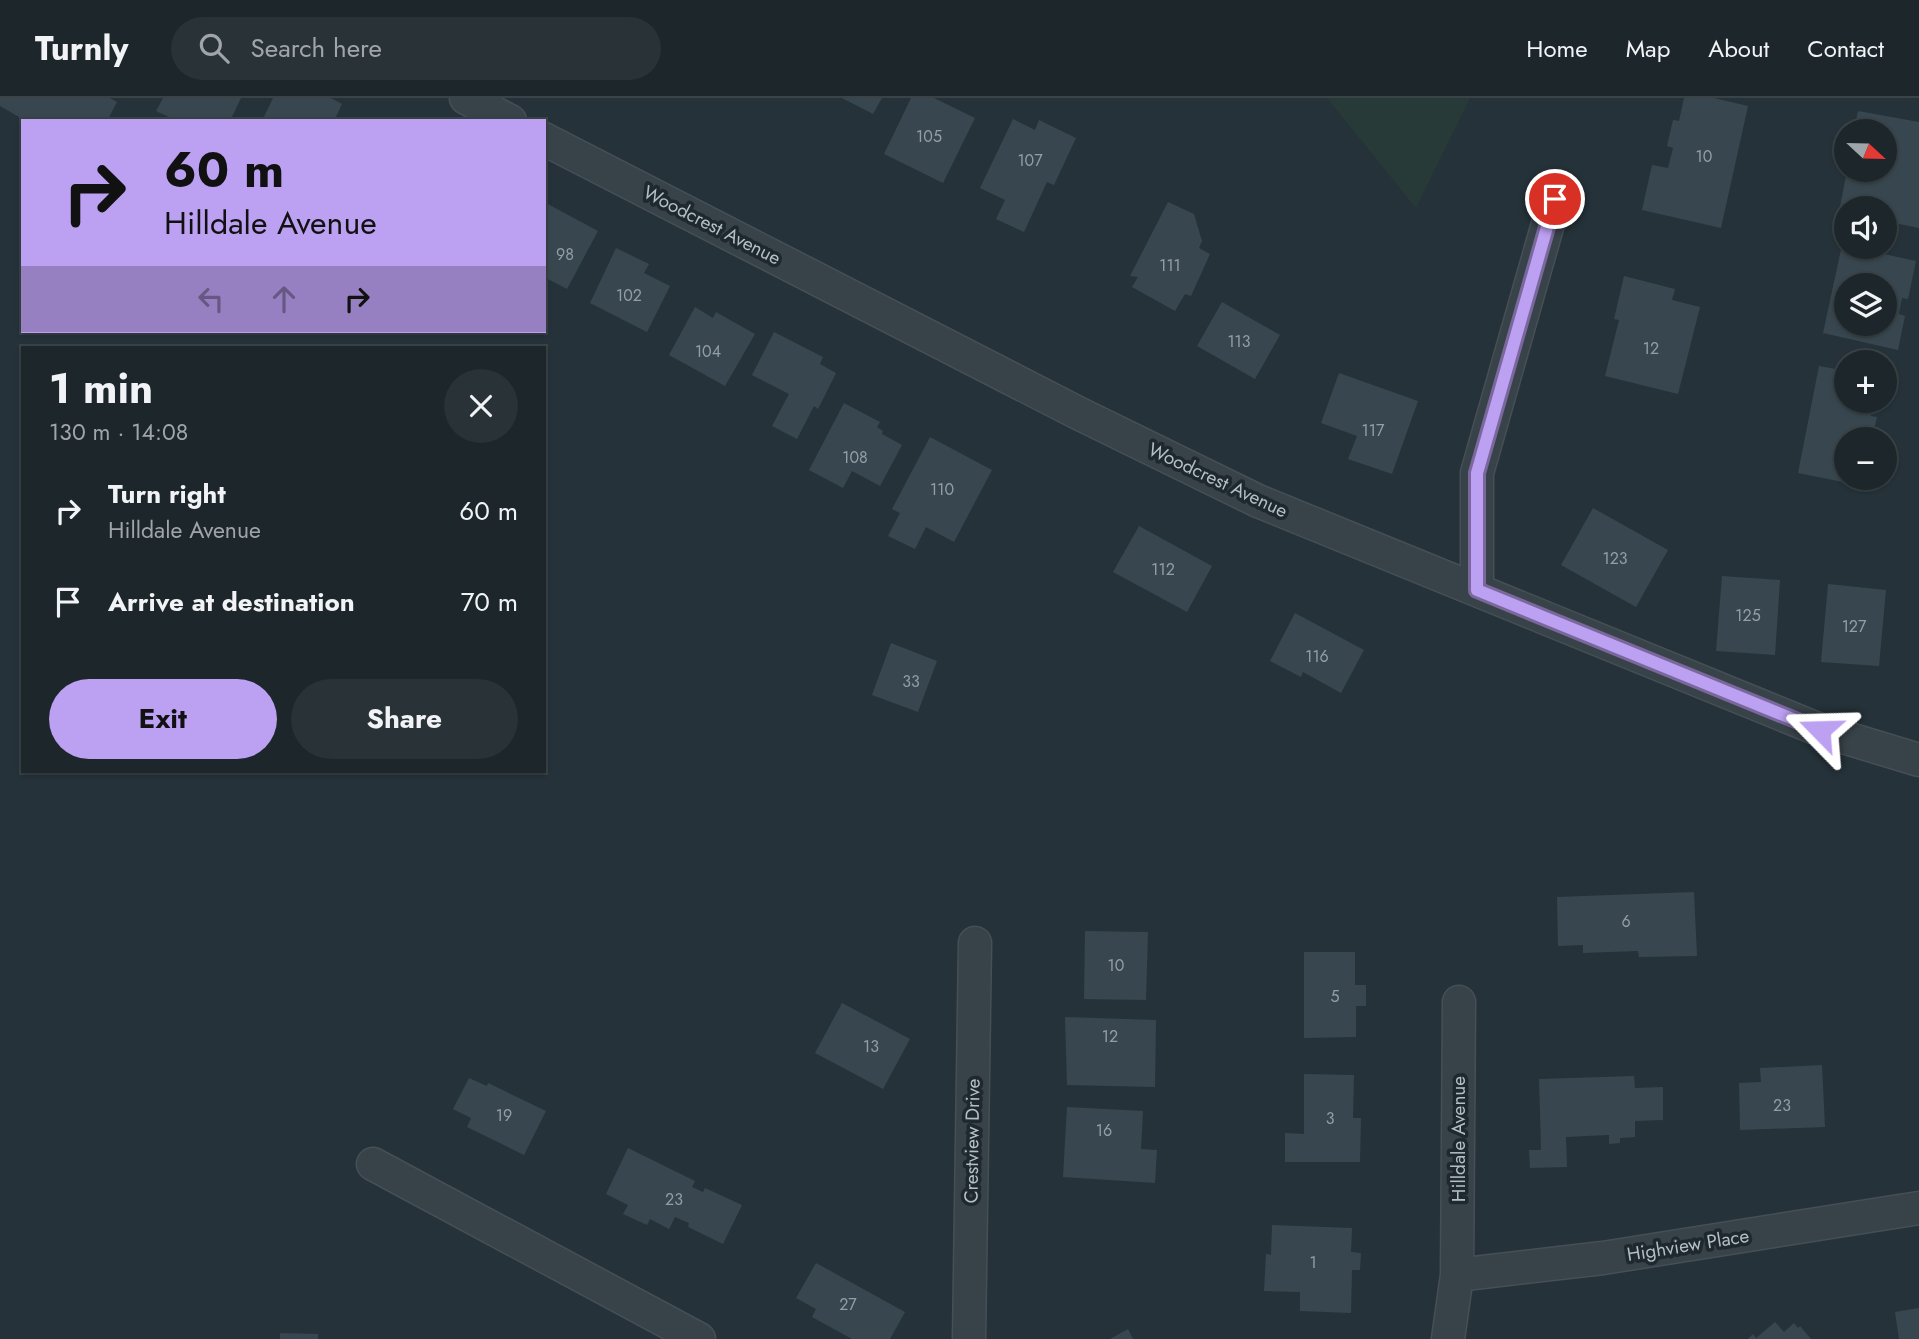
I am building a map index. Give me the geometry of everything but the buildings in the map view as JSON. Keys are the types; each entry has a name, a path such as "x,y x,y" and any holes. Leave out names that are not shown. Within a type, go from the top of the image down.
{"street":[{"path":"469,99 506,119"},
{"name":"Woodcrest Avenue","path":"546,140 1078,413 1258,501 1820,730 1918,756"},
{"path":"1477,590 1477,473 1555,199"},
{"name":"Crestview Drive","path":"969,1339 975,943"},
{"name":"Hilldale Avenue","path":"1448,1339 1457,1275 1459,1002"},
{"path":"373,1164 699,1339"},
{"name":"Highview Place","path":"1457,1275 1603,1258 1919,1208"}],"green space":[{"path":"1327,98 1470,98 1416,208"}],"route":[{"path":"1555,199 1477,473 1477,590 1820,730"}]}
